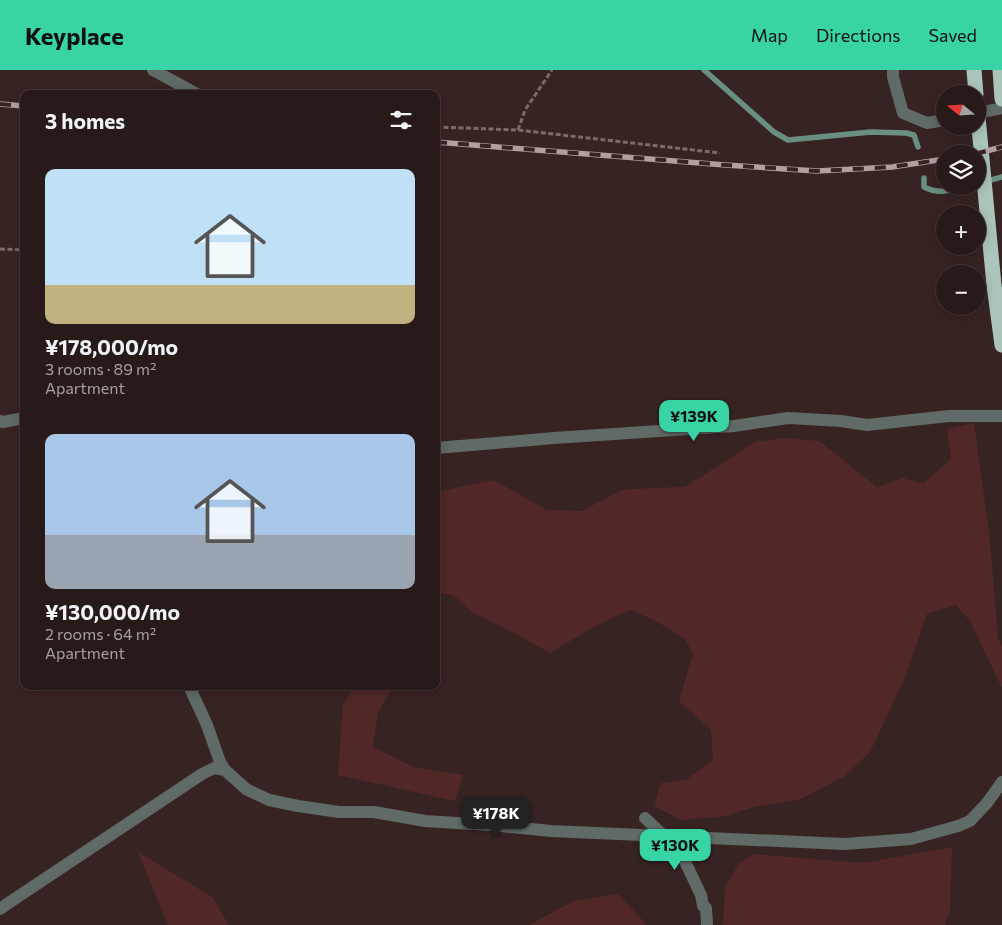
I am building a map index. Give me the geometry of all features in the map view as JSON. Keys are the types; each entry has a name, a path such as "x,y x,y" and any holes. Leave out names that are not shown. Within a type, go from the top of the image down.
{"highway":[{"path":"974,70 975,85"},
{"path":"1000,70 1002,99"},
{"path":"980,135 994,285 1002,345"}],"street":[{"path":"153,70 189,90"},
{"path":"893,70 903,113 927,123 936,122"},
{"path":"986,111 1002,108"},
{"path":"440,448 734,426 788,418 841,421 867,426 942,417 1002,416"},
{"path":"0,422 20,419"},
{"path":"191,690 208,725 220,762 225,770 246,789 268,800 339,812 374,812 424,821 551,831 846,844 911,839 958,826 970,821 988,803 1002,782"},
{"path":"0,909 202,774 214,768 225,770"},
{"path":"645,818 680,851 701,895 703,906 706,908 707,925"}],"path":[{"path":"518,130 525,110 552,70"},
{"path":"440,127 518,130 720,153"},
{"path":"0,249 20,250"}],"shaded area":[{"path":"974,423 990,540 998,638 1002,646 1002,688 970,621 956,605 927,614 904,680 870,752 845,776 801,799 754,807 725,816 681,820 654,806 661,783 686,780 713,760 711,730 679,701 693,654 685,639 654,620 630,610 595,626 550,653 475,614 453,595 440,593 440,491 494,480 547,510 582,511 621,490 685,487 755,442 785,438 819,441 877,487 903,478 923,484 951,459 947,429"},
{"path":"352,690 391,690 378,713 373,747 413,767 463,775 455,801 338,775 343,704"},
{"path":"952,847 950,910 945,925 723,925 725,887 738,865 752,854 864,863"},
{"path":"138,852 212,897 229,925 168,925"},
{"path":"618,894 647,925 529,925 574,901"}],"waterway":[{"path":"704,70 774,132 788,140 871,132 906,133 914,135 918,147"},
{"path":"986,181 1002,177"},
{"path":"924,178 924,187 936,191"}],"railway":[{"path":"0,104 20,106"},
{"path":"440,142 817,171 892,167 936,160"},
{"path":"986,151 1002,147"}]}
